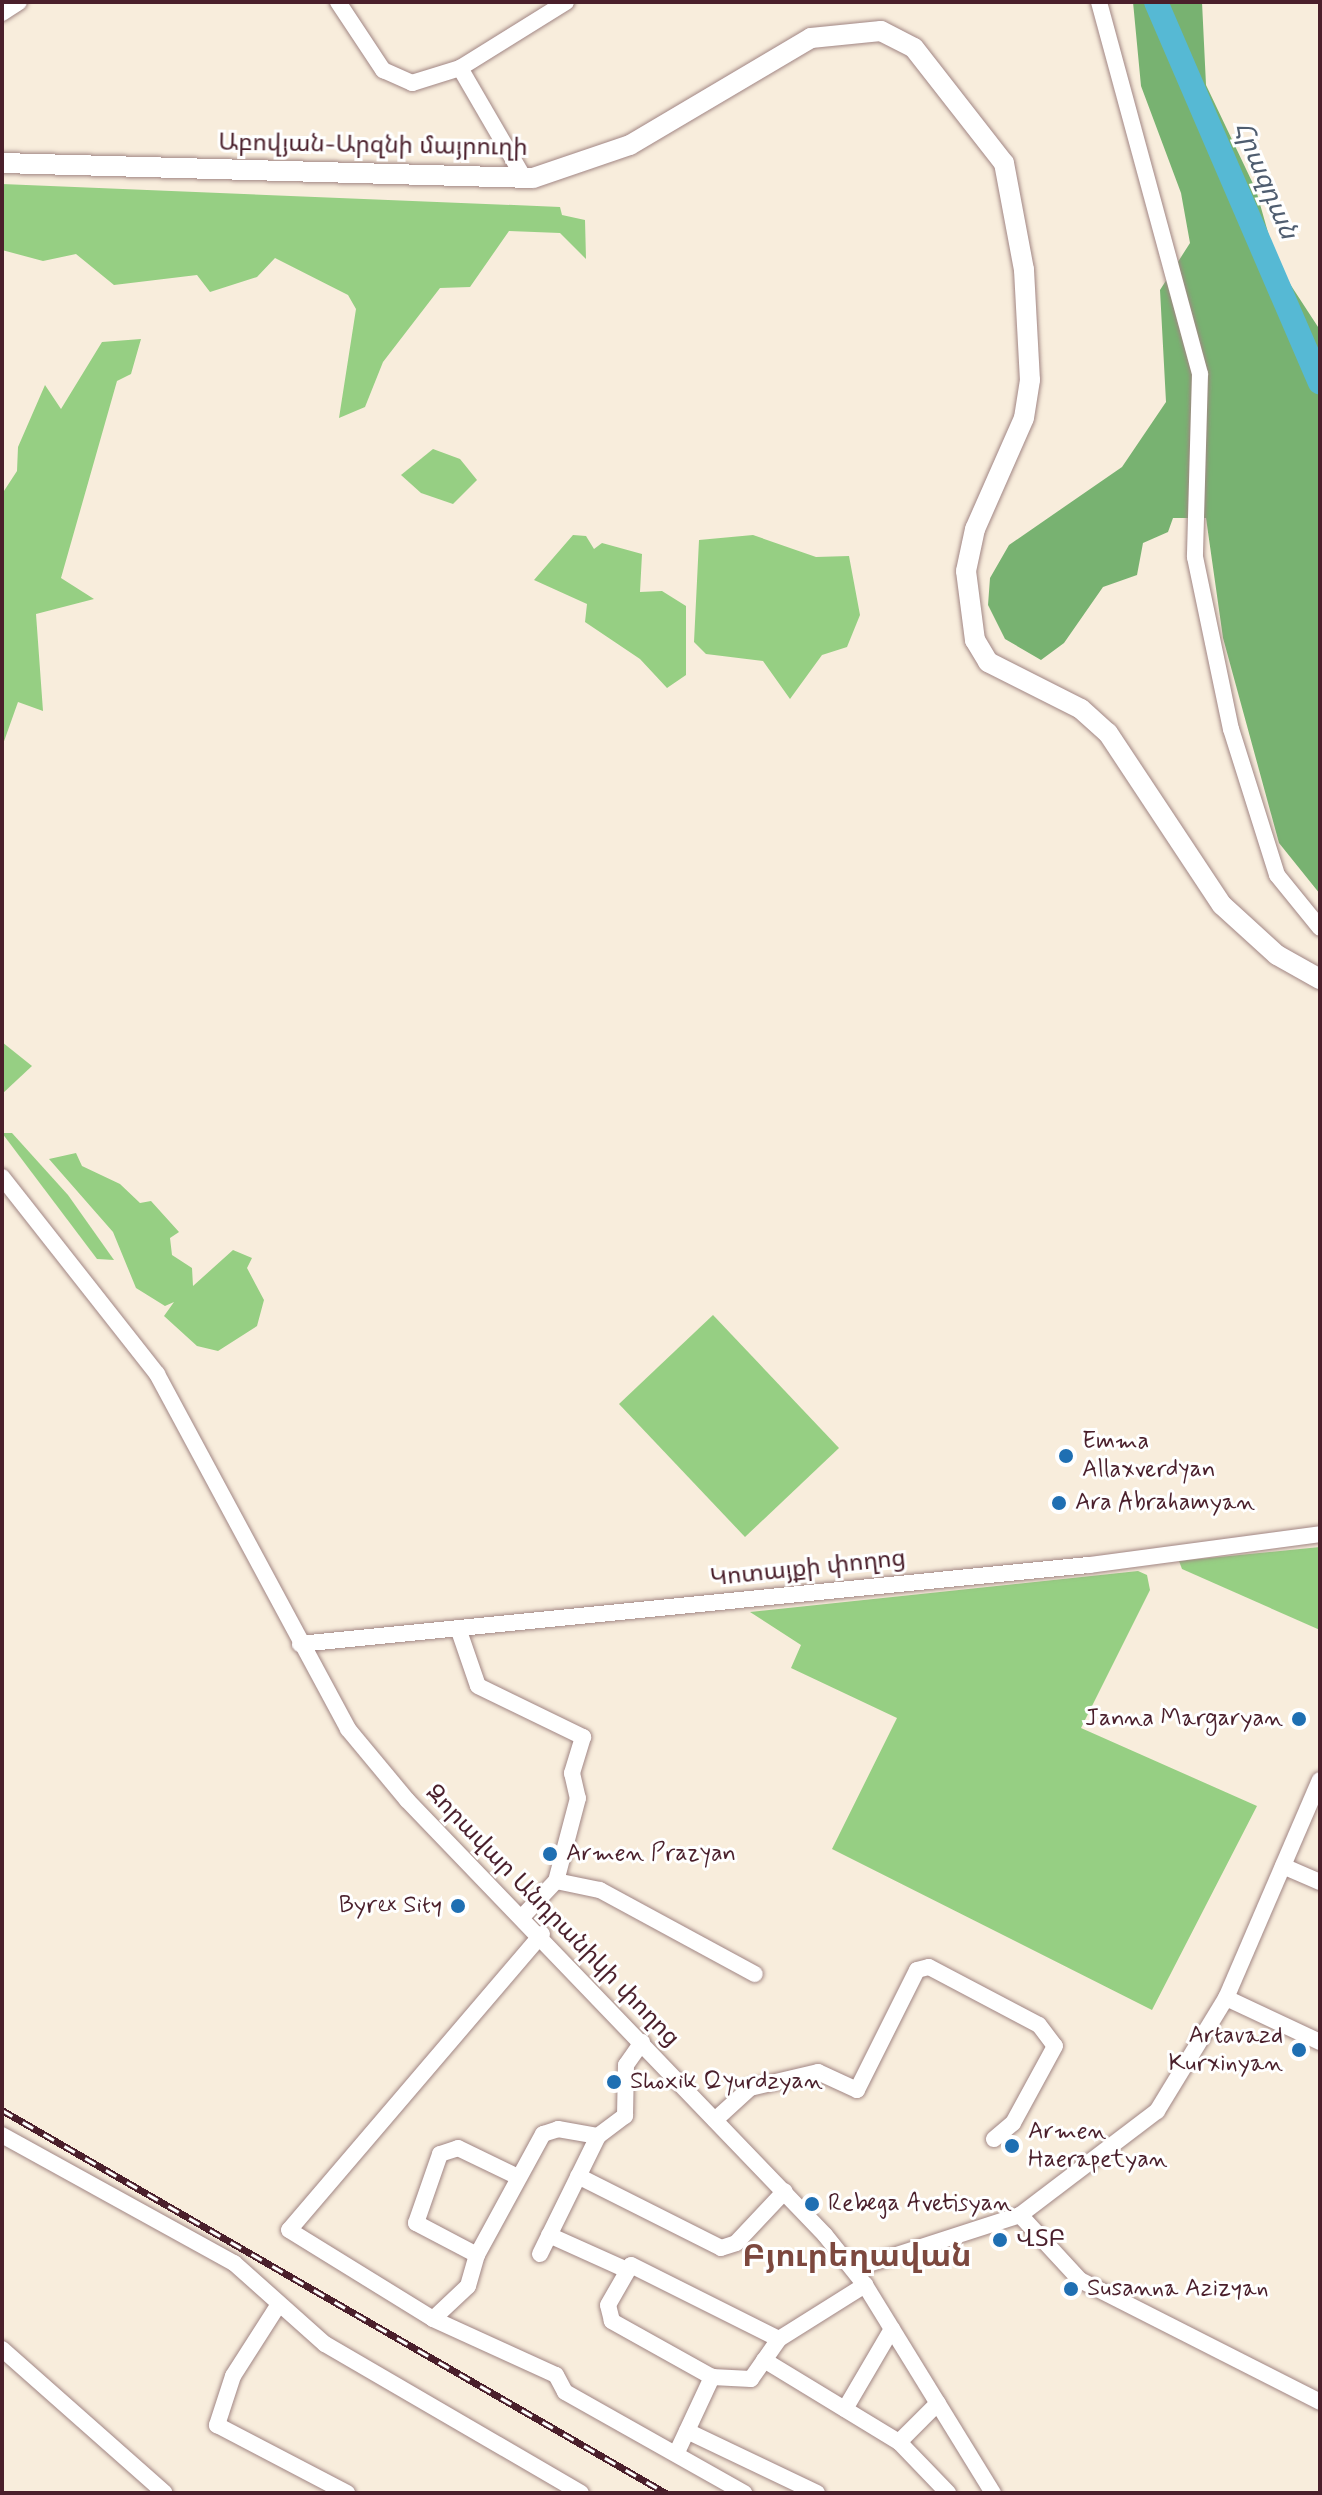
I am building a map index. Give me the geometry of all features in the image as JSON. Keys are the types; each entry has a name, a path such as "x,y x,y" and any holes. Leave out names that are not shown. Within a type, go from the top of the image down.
{"main road":[{"name":"Աբովյան-Արզնի մայրուղի","path":"2,163 524,178 630,145 811,38 881,31 914,48 1004,163 1017,208 1030,380 1024,418 975,529 966,571 975,640 988,662 1081,709 1108,733 1222,905 1277,955 1320,979"}],"street":[{"path":"2,13 19,2"},
{"path":"338,2 393,78 412,83 460,68 566,2"},
{"path":"1099,2 1200,374 1195,557 1231,729 1277,875 1320,928"},
{"path":"460,68 524,178"},
{"name":"Զորավար Անդրանիկի փողոց","path":"2,1177 157,1374 300,1644 366,1753 785,2191 853,2269 993,2493"},
{"name":"Կոտայքի փողոց","path":"300,1644 1320,1534"},
{"path":"458,1628 478,1686 583,1737 572,1773 578,1798 556,1881 523,1916"},
{"path":"853,2269 1020,2215 1157,2111 1226,1998 1320,1780"},
{"path":"1283,1866 1320,1882"},
{"path":"556,1881 600,1890 755,1974"},
{"path":"542,1934 289,2230 433,2319 556,2375 565,2392 678,2450 744,2493"},
{"path":"715,2120 750,2088 818,2072 857,2090 917,1970 929,1967 1039,2025 1055,2046 1013,2123 994,2139"},
{"path":"1226,1998 1320,2042"},
{"path":"540,2254 598,2136 625,2116 626,2065 642,2042"},
{"path":"433,2319 460,2300 477,2255 518,2177 550,2130 598,2136"},
{"path":"2,2135 234,2263 325,2344 581,2493"},
{"path":"477,2255 416,2223 440,2154 458,2148 518,2177"},
{"path":"578,2176 721,2248 736,2243 785,2191"},
{"path":"1020,2215 1080,2280 1320,2402"},
{"path":"549,2235 627,2270"},
{"path":"779,2339 639,2264 627,2270 608,2305 612,2321 712,2377 751,2379 779,2339 865,2285"},
{"path":"279,2304 233,2376 217,2425 347,2493"},
{"path":"845,2409 892,2329"},
{"path":"2,2349 165,2493"},
{"path":"764,2360 899,2442 948,2493"},
{"path":"678,2450 712,2377"},
{"path":"899,2442 938,2403"},
{"path":"687,2431 817,2493"}],"green space":[{"path":"1133,2 1202,2 1206,85 1256,190 1277,264 1320,330 1320,894 1279,843 1223,638 1206,518 1173,518 1168,532 1143,543 1137,575 1103,587 1064,643 1041,660 1005,639 988,605 990,578 1009,545 1122,467 1166,402 1160,290 1190,243 1181,193 1141,86"},
{"path":"2,184 560,207 562,215 585,220 586,259 560,233 509,231 470,287 440,288 383,362 365,407 339,418 356,309 348,295 275,258 257,277 210,292 197,275 114,285 76,254 43,261 2,250"},
{"path":"141,339 131,374 117,381 61,578 94,599 36,614 43,711 18,702 2,747 2,494 17,471 18,447 45,385 61,409 102,342"},
{"path":"433,449 460,459 477,480 453,504 421,493 401,475"},
{"path":"573,535 586,536 594,549 602,543 642,554 640,592 662,591 686,606 686,675 667,688 640,659 585,622 587,604 534,580"},
{"path":"753,535 816,557 849,556 860,615 847,647 822,655 790,699 763,661 706,654 694,642 699,540"},
{"path":"2,1042 32,1066 2,1094"},
{"path":"2,1133 12,1133 68,1195 114,1260 97,1259"},
{"path":"76,1153 82,1166 120,1184 140,1203 151,1201 179,1232 170,1238 172,1255 192,1268 193,1286 233,1250 252,1258 247,1268 264,1300 257,1326 218,1351 197,1346 164,1316 174,1302 165,1306 136,1288 113,1232 49,1159"},
{"path":"713,1315 839,1448 745,1537 619,1404"},
{"path":"1320,1547 1320,1630 1182,1569 1179,1561"},
{"path":"1138,1571 1147,1575 1150,1590 1081,1728 1257,1806 1152,2010 832,1849 897,1718 791,1668 801,1645 750,1612"}],"waterway":[{"name":"Հրազդան","path":"1156,2 1320,382"}],"railway":[{"path":"2,2110 666,2493"}],"place":[{"name":"Emma Allaxverdyan","path":"1066,1456"},
{"name":"Ara Abrahamyan","path":"1059,1503"},
{"name":"Janna Margaryan","path":"1299,1719"},
{"name":"Armen Prazyan","path":"550,1854"},
{"name":"Byrex Sity","path":"458,1906"},
{"name":"Artavazd Kurxinyan","path":"1299,2050"},
{"name":"Shoxik Qyurdzyan","path":"614,2082"},
{"name":"Armen Haerapetyan","path":"1012,2146"},
{"name":"Rebega Avetisyan","path":"812,2204"},
{"name":"ՎՏԲ","path":"1000,2240"},
{"name":"Susanna Azizyan","path":"1071,2289"}],"district":[{"name":"Բյուրեղավան","path":"857,2257"}]}
